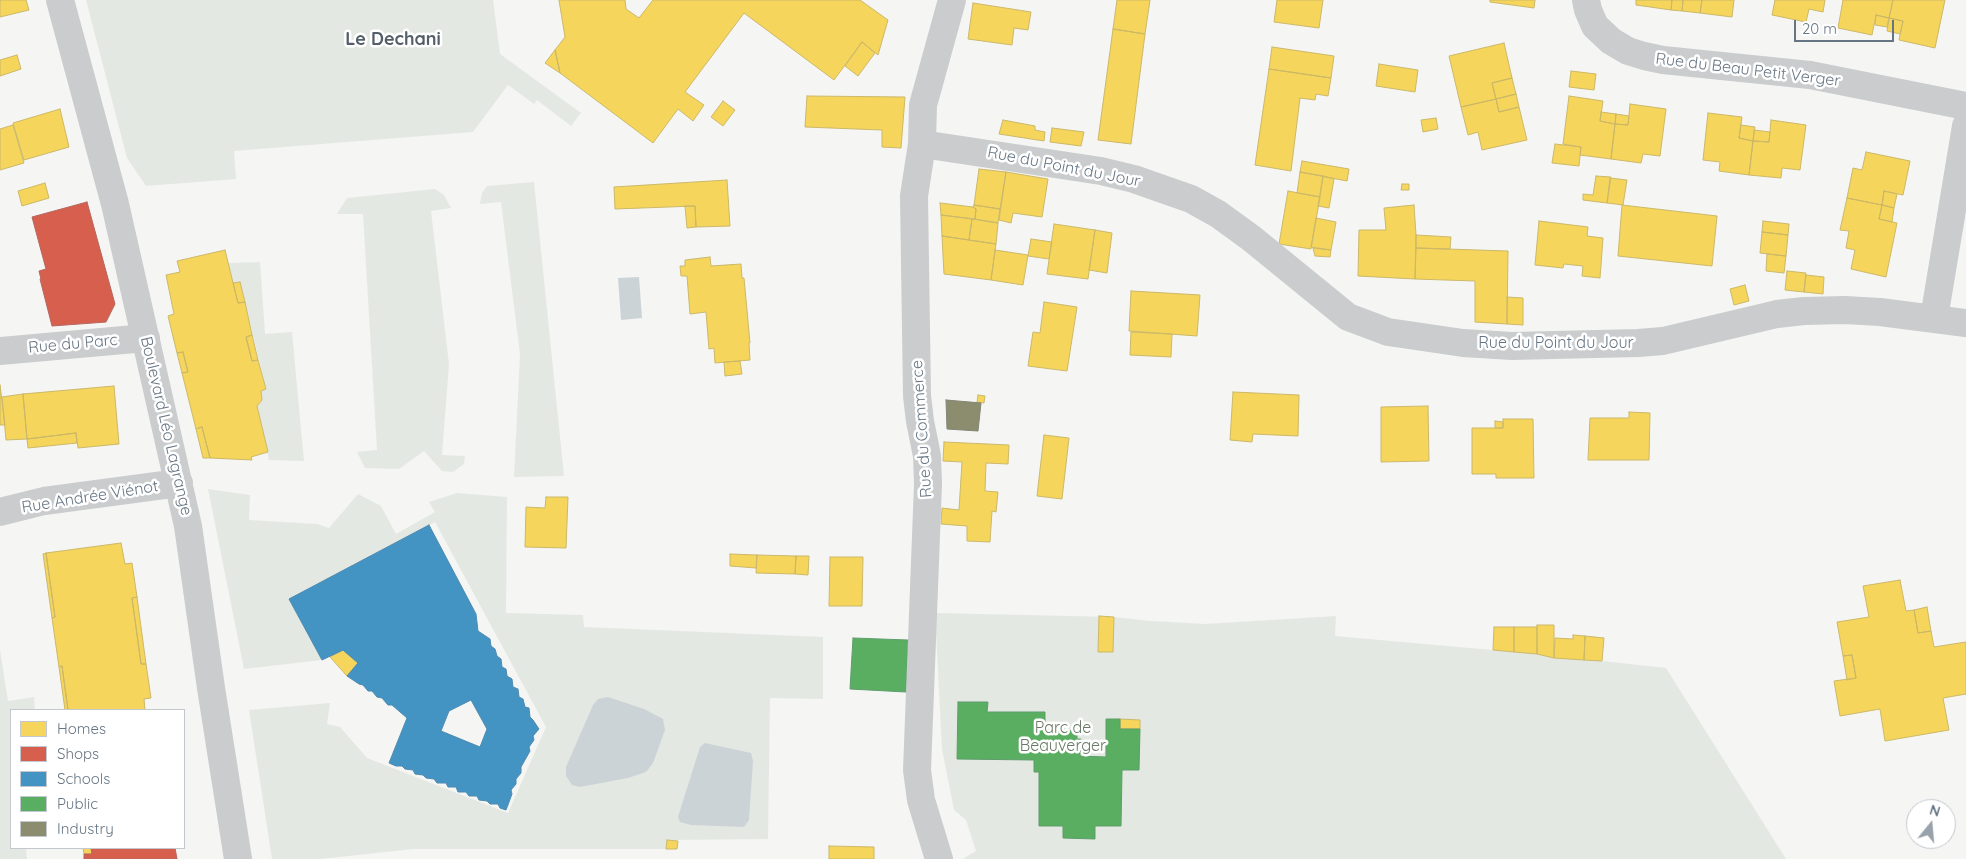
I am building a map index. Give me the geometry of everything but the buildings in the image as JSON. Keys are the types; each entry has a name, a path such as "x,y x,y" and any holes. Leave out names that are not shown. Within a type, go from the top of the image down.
{"street":[{"name":"Boulevard Léo Lagrange","path":"60,0 115,204 180,483 200,599 211,688 238,859"},
{"name":"Rue du Commerce","path":"939,859 922,800 917,770 928,484 927,456 917,396 914,196 922,144 923,105 952,0"},
{"name":"Rue du Beau Petit Verger","path":"1586,0 1588,10 1596,26 1611,41 1628,51 1644,56 1663,60 1810,75 1966,106"},
{"path":"1934,318 1966,126"},
{"name":"Rue du Point du Jour","path":"922,144 1101,171 1144,182 1191,199 1218,214 1251,238 1348,317 1388,332 1486,346 1628,343 1663,340 1778,314 1804,311 1871,311 1966,323"},
{"name":"Rue du Parc","path":"0,350 146,338"},
{"name":"Rue Andrée Viénot","path":"0,512 44,501 180,483"}],"green space":[{"path":"86,0 493,0 500,54 581,113 571,126 537,100 534,104 508,85 473,132 234,151 236,179 146,186 127,158"},
{"path":"534,182 564,476 514,477 520,354 501,202 480,204 482,193 487,186"},
{"path":"435,189 444,195 451,208 431,211 449,364 442,455 465,456 464,464 453,472 442,471 424,451 399,469 365,468 357,452 377,450 363,214 337,214 347,198"},
{"path":"260,262 265,334 292,332 304,461 269,460 257,406 262,400 261,391 266,389 240,282 233,283 228,263"},
{"path":"208,489 250,495 249,520 317,524 329,528 358,494 381,506 396,534 435,512 429,502 457,493 507,497 506,613 583,615 584,627 823,637 823,699 770,698 768,839 667,840 666,849 413,849 321,859 272,859 249,710 330,703 327,724 340,727 367,758 508,813 546,727 435,522 289,599 322,660 244,669"},
{"name":"Parc de Beauverger","path":"935,613 1114,617 1205,624 1336,616 1335,636 1537,654 1554,658 1666,668 1786,859 963,859 976,851 966,820 954,810 942,749"},
{"path":"0,650 8,701 34,697 35,709 10,709 10,849 26,849 27,859 0,859"}],"shaded area":[{"path":"639,277 642,318 621,320 618,278"},
{"path":"608,697 644,709 663,719 665,730 653,763 646,772 628,778 580,787 572,785 566,776 566,767 593,705 598,699"},
{"path":"705,743 751,753 753,761 749,820 744,827 691,825 680,822 678,817 700,747"}],"district":[{"name":"Le Dechani","path":"393,40"}]}
